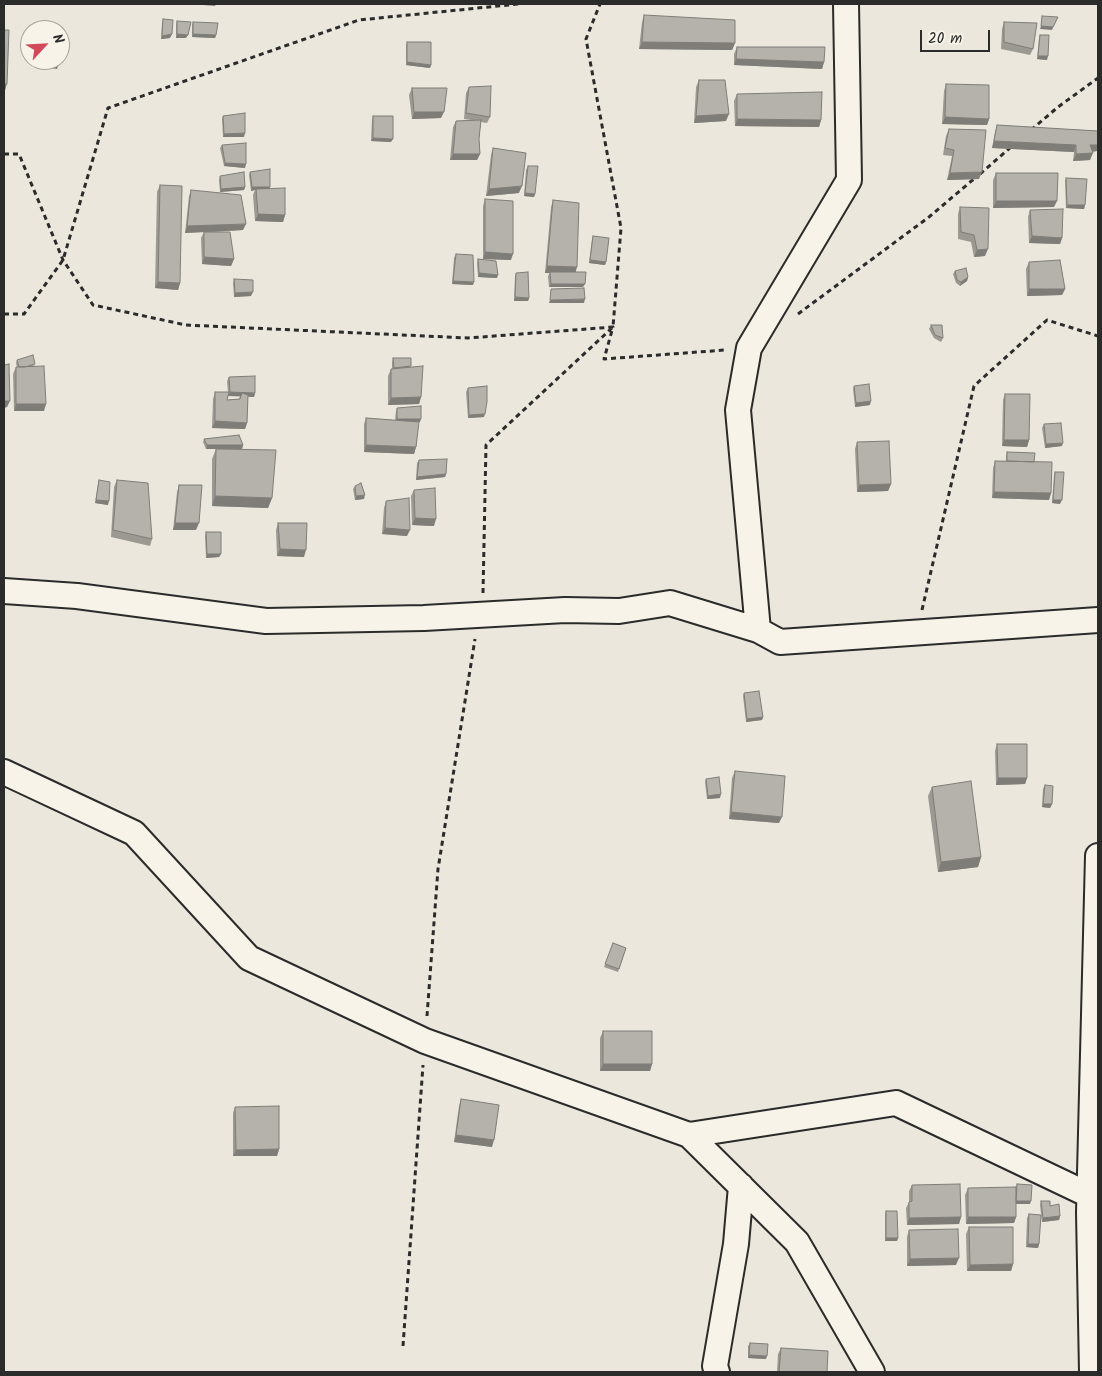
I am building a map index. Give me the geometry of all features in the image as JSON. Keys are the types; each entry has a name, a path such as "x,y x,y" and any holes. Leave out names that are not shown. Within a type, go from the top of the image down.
{"street":[{"path":"758,630 738,410 749,348 849,180 846,4"},
{"path":"4,591 77,596 266,621 424,618 565,610 619,612 670,603 758,630 780,642 1098,620"},
{"path":"4,772 134,833 249,958 425,1041 689,1135 797,1242 872,1372"},
{"path":"1092,1372 1089,1195 1098,856"},
{"path":"689,1135 896,1103 1089,1195"},
{"path":"717,1372 716,1366 736,1244 741,1186"}],"path":[{"path":"4,314 24,314 64,260 108,108 359,20 518,4"},
{"path":"600,4 586,39 621,228 613,327 604,359 749,348"},
{"path":"1027,133 1058,107 1098,78"},
{"path":"797,314 929,217 1012,146"},
{"path":"4,154 19,154 64,260 93,305 186,325 468,338 613,327"},
{"path":"917,632 974,386 1047,320 1098,336"},
{"path":"403,1346 438,868 484,585 486,446 613,327"}],"building":[{"path":"644,15 735,20 735,43 642,42"},
{"path":"1042,16 1058,17 1053,27 1041,26"},
{"path":"163,19 173,20 172,34 162,36"},
{"path":"177,21 191,22 188,35 177,34"},
{"path":"193,22 218,23 216,35 193,34"},
{"path":"1004,22 1037,23 1033,49 1004,42"},
{"path":"4,30 9,30 7,84 4,84"},
{"path":"1040,35 1049,35 1048,56 1038,56"},
{"path":"407,42 431,42 431,65 407,62"},
{"path":"737,47 825,47 824,62 736,59"},
{"path":"699,80 725,80 729,114 696,116"},
{"path":"946,84 989,85 989,119 945,117"},
{"path":"491,86 490,117 466,113 469,87"},
{"path":"412,88 447,88 444,112 414,112"},
{"path":"822,92 821,120 737,119 737,94"},
{"path":"245,113 245,133 224,134 223,116"},
{"path":"373,116 393,116 393,139 373,138"},
{"path":"481,120 480,154 453,154 456,121"},
{"path":"997,125 1098,131 1098,145 1090,145 1093,153 1076,154 1076,145 994,141"},
{"path":"949,129 986,130 982,172 950,173 954,150 945,148"},
{"path":"246,143 246,164 225,163 222,145"},
{"path":"493,148 526,153 522,186 489,189"},
{"path":"528,166 538,166 535,194 525,193"},
{"path":"270,169 270,187 252,187 250,172"},
{"path":"244,172 245,187 221,189 220,176"},
{"path":"996,173 1058,173 1057,201 996,201"},
{"path":"1066,178 1087,179 1085,205 1067,205"},
{"path":"160,185 182,186 180,283 158,282"},
{"path":"285,188 285,215 258,214 256,189"},
{"path":"191,190 241,195 246,224 187,226"},
{"path":"485,199 513,201 513,254 485,252"},
{"path":"553,200 579,203 577,267 547,266"},
{"path":"960,207 989,208 988,249 977,250 974,235 961,232"},
{"path":"1063,209 1062,238 1032,236 1030,210"},
{"path":"204,232 230,232 234,259 204,257"},
{"path":"593,236 609,238 606,262 590,260"},
{"path":"456,254 473,255 474,282 453,281"},
{"path":"478,259 496,261 498,275 479,273"},
{"path":"1060,260 1065,289 1029,289 1029,262"},
{"path":"966,268 968,277 961,282 957,280 955,271"},
{"path":"528,272 529,298 515,297 516,273"},
{"path":"550,272 586,272 585,284 551,284"},
{"path":"234,279 253,280 253,292 235,293"},
{"path":"584,288 585,299 550,300 551,289"},
{"path":"931,325 942,325 943,338 935,335"},
{"path":"33,355 35,364 19,367 17,360"},
{"path":"393,358 411,358 411,366 394,368"},
{"path":"9,364 10,401 4,401 4,365"},
{"path":"44,366 46,404 16,404 16,367"},
{"path":"423,366 421,397 391,398 391,369"},
{"path":"255,376 255,393 230,392 229,377"},
{"path":"869,384 871,401 856,403 854,386"},
{"path":"487,386 485,414 469,415 468,388"},
{"path":"215,392 229,392 227,400 240,399 242,393 248,395 247,423 215,421"},
{"path":"1005,394 1030,394 1029,440 1004,440"},
{"path":"421,406 421,419 397,419 397,408"},
{"path":"366,418 419,422 416,447 366,445"},
{"path":"1061,423 1063,443 1046,444 1044,424"},
{"path":"239,435 243,445 207,445 204,439"},
{"path":"889,441 891,484 859,485 857,442"},
{"path":"216,449 276,450 272,498 215,496"},
{"path":"1007,452 1035,453 1034,462 1007,461"},
{"path":"447,459 446,474 417,477 419,460"},
{"path":"995,461 1052,462 1051,493 994,492"},
{"path":"1055,472 1064,472 1062,500 1053,500"},
{"path":"99,480 110,482 109,501 96,500"},
{"path":"117,480 148,483 152,539 113,530"},
{"path":"361,483 365,495 356,496 355,486"},
{"path":"179,485 202,485 199,523 175,523"},
{"path":"435,488 436,519 415,518 414,490"},
{"path":"409,498 410,530 385,528 386,501"},
{"path":"278,523 307,523 306,550 280,549"},
{"path":"206,532 221,532 221,554 207,554"},
{"path":"759,691 763,717 747,719 744,693"},
{"path":"997,744 1027,744 1027,778 998,778"},
{"path":"735,771 785,776 782,817 731,812"},
{"path":"719,777 721,794 708,796 706,779"},
{"path":"971,781 981,857 941,862 932,787"},
{"path":"1045,785 1053,786 1052,804 1043,804"},
{"path":"613,943 626,948 619,969 605,964"},
{"path":"603,1031 652,1031 652,1064 603,1064"},
{"path":"461,1099 499,1105 494,1140 456,1135"},
{"path":"279,1106 279,1149 236,1150 235,1107"},
{"path":"960,1184 961,1217 909,1218 912,1185"},
{"path":"1017,1184 1032,1185 1031,1201 1016,1201"},
{"path":"1016,1187 1016,1217 968,1217 968,1188"},
{"path":"1041,1201 1050,1201 1050,1206 1059,1204 1060,1216 1043,1218"},
{"path":"886,1211 897,1211 898,1238 886,1238"},
{"path":"1029,1214 1041,1215 1039,1244 1028,1244"},
{"path":"969,1227 1013,1227 1013,1264 970,1265"},
{"path":"958,1229 959,1258 910,1259 909,1230"},
{"path":"750,1343 768,1344 767,1356 749,1355"},
{"path":"781,1348 828,1351 827,1372 779,1372"}]}
